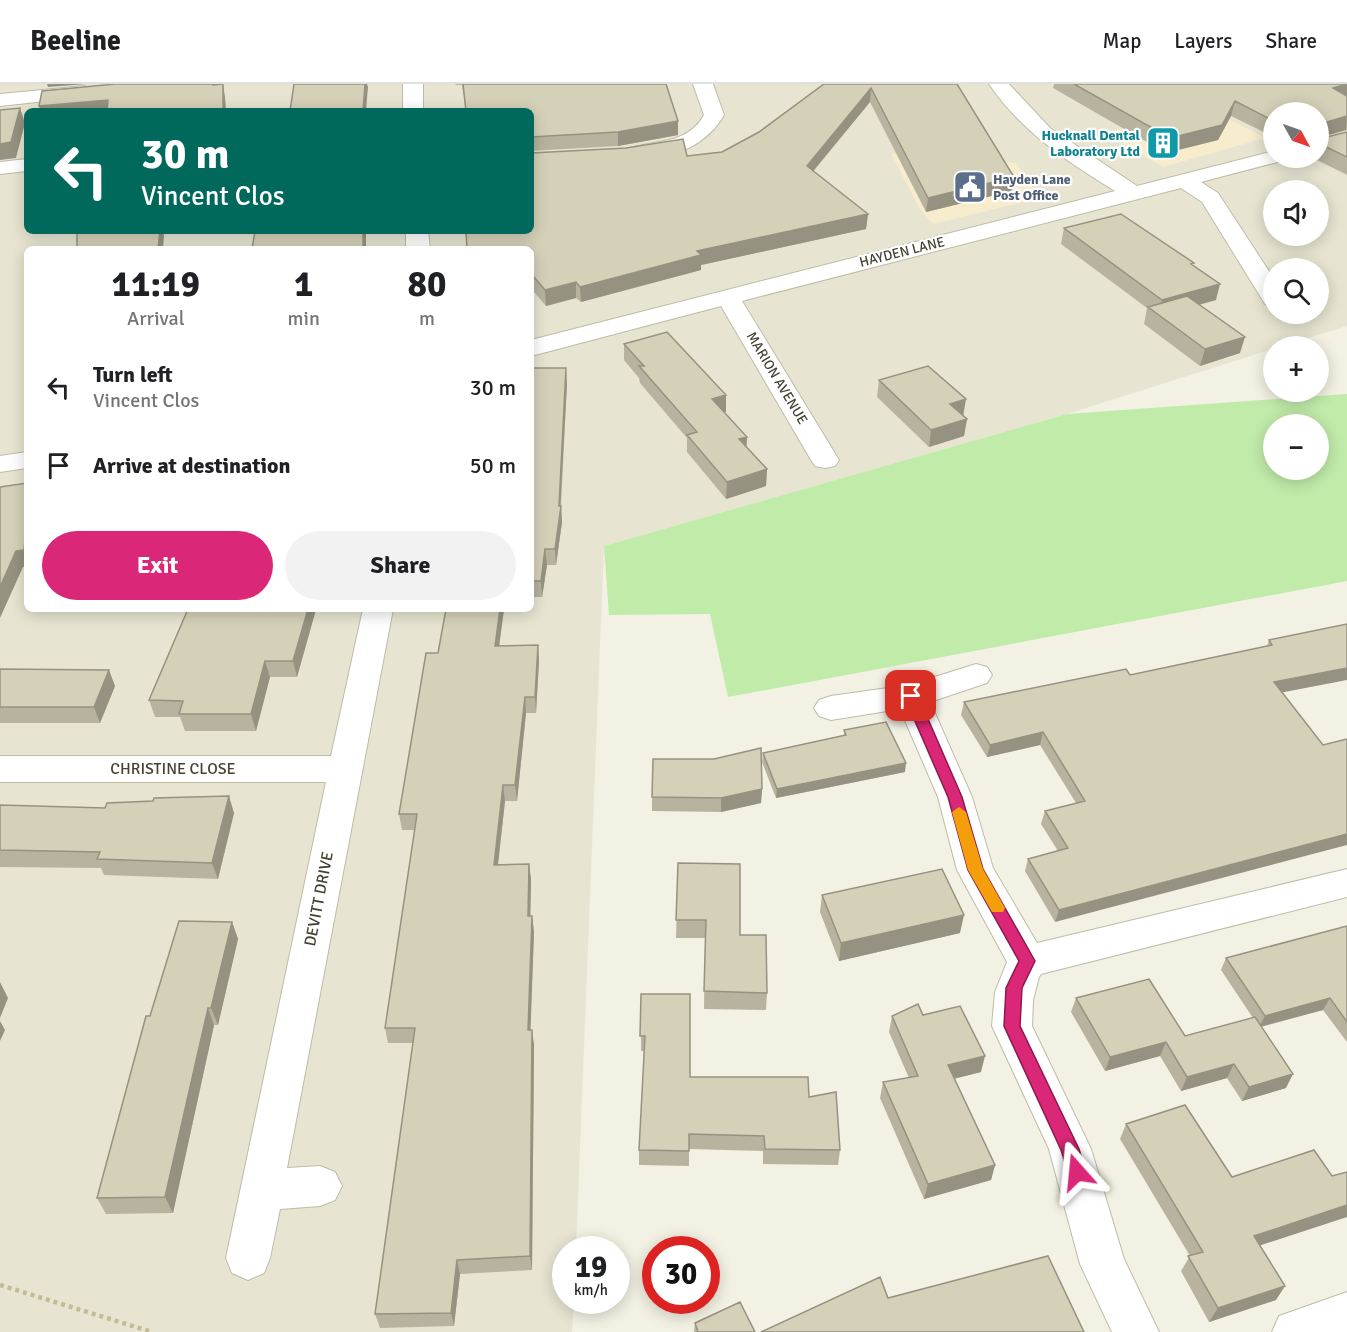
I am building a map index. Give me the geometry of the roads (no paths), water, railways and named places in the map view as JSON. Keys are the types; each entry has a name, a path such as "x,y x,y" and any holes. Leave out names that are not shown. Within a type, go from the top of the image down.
{"street":[{"path":"412,84 413,108"},
{"path":"623,152 668,147 687,142 707,130 714,116 703,84"},
{"path":"999,84 1010,102 1034,129 1072,156 1134,193"},
{"path":"0,99 101,91"},
{"name":"HAYDEN LANE","path":"534,347 1263,160"},
{"path":"0,168 24,165"},
{"path":"1184,180 1210,198 1263,283"},
{"name":"MARION AVENUE","path":"728,297 825,460"},
{"path":"0,464 24,460"},
{"name":"DEVITT DRIVE","path":"248,1258 377,612"},
{"path":"831,708 911,696 976,675"},
{"path":"911,696 955,797 975,870 1027,961"},
{"name":"CHRISTINE CLOSE","path":"0,769 345,769"},
{"path":"1027,961 1110,943 1347,883"},
{"path":"1027,961 1014,988 1012,1026 1070,1149 1103,1264 1136,1332"},
{"path":"261,1190 320,1186"},
{"path":"1295,1332 1347,1315"}],"place":[{"name":"Hucknall Dental Laboratory Ltd","path":"1163,143"},
{"name":"Hayden Lane Post Office","path":"970,187"}]}
